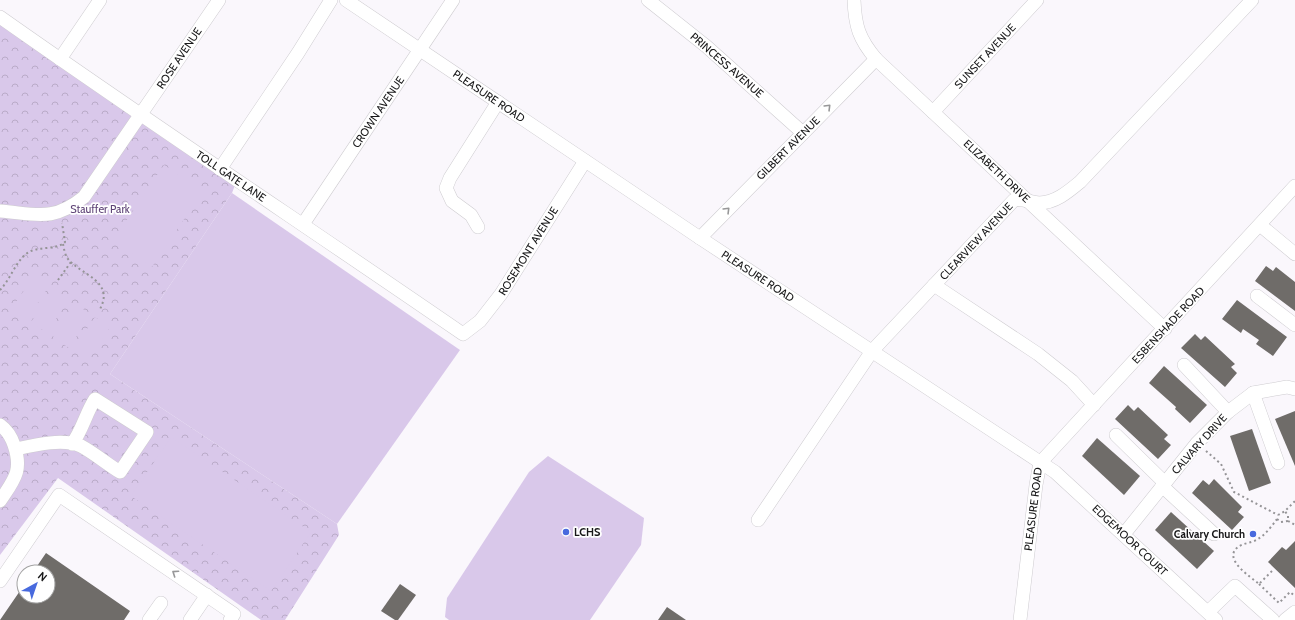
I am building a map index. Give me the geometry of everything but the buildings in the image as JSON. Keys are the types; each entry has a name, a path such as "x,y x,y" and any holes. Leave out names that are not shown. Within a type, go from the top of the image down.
{"street":[{"path":"60,59 100,0"},
{"name":"ROSE AVENUE","path":"0,211 49,215 70,208 84,197 219,0"},
{"path":"220,169 298,53 331,0"},
{"name":"PLEASURE ROAD","path":"346,0 700,238 1040,463 1020,620"},
{"name":"CROWN AVENUE","path":"303,224 453,0"},
{"name":"PRINCESS AVENUE","path":"648,0 706,46 803,133"},
{"name":"ELIZABETH DRIVE","path":"854,0 858,31 865,46 876,59 1165,329"},
{"name":"SUNSET AVENUE","path":"933,112 1037,0"},
{"name":"CLEARVIEW AVENUE","path":"758,520 872,351 1014,200 1039,203 1050,201 1059,198 1080,182 1252,0"},
{"name":"TOLL GATE LANE","path":"0,17 140,115 303,224 463,334"},
{"name":"GILBERT AVENUE","path":"700,238 876,59"},
{"path":"478,227 471,215 452,201 446,188 450,178 498,102"},
{"name":"ROSEMONT AVENUE","path":"463,334 480,321 501,294 585,161"},
{"name":"ESBENSHADE ROAD","path":"1040,463 1165,329 1295,186"},
{"path":"1260,225 1295,254"},
{"path":"934,285 1038,354 1072,381 1094,405"},
{"path":"1257,296 1295,324"},
{"path":"1184,365 1228,412"},
{"name":"CALVARY DRIVE","path":"1124,534 1197,443 1228,412 1253,393 1295,387"},
{"path":"1253,393 1278,463"},
{"path":"16,449 42,443 72,444 80,446 120,472 147,432 95,399 88,410 72,444"},
{"path":"0,425 6,429 16,449 18,469 15,479 0,501"},
{"path":"1116,435 1163,485 1214,534"},
{"name":"EDGEMOOR COURT","path":"1040,463 1064,479 1212,616"},
{"path":"0,581 59,495 234,614 230,620"},
{"path":"1212,616 1235,586 1273,620"},
{"path":"190,620 207,595"},
{"path":"149,620 161,603"},
{"path":"1285,620 1295,612"}],"path":[{"path":"58,212 66,240 63,244 67,257 71,262 95,279 100,285 103,296 100,309"},
{"path":"0,290 27,253 37,249 63,244"},
{"path":"58,280 71,262"},
{"path":"1197,443 1222,464 1234,492 1252,499 1278,515"},
{"path":"1278,515 1285,512 1295,501"},
{"path":"1285,512 1288,516 1288,521"},
{"path":"1278,515 1277,519 1259,539 1239,546 1234,550 1233,557 1235,563 1279,603 1290,592 1295,596"},
{"path":"1277,519 1281,522 1288,521 1295,525"},
{"path":"1259,584 1272,570"}],"green space":[{"name":"Stauffer Park","path":"0,17 237,180 232,193 110,374 337,524 339,535 285,620 261,620 58,478 0,555"},
{"path":"164,165 203,191 152,267 113,240"},
{"path":"232,193 460,350 337,524 110,374"},
{"path":"34,276 49,286 27,319 11,309"},
{"path":"53,289 69,299 47,333 31,322"},
{"path":"75,304 91,314 69,348 53,337"},
{"path":"95,317 110,327 88,361 73,350"},
{"path":"171,437 311,532 271,591 131,496"},
{"name":"LCHS","path":"548,456 644,518 641,545 590,620 449,620 445,617 447,598 529,472"}],"place":[{"name":"LCHS","path":"566,532"},
{"name":"Calvary Church","path":"1253,534"}]}
